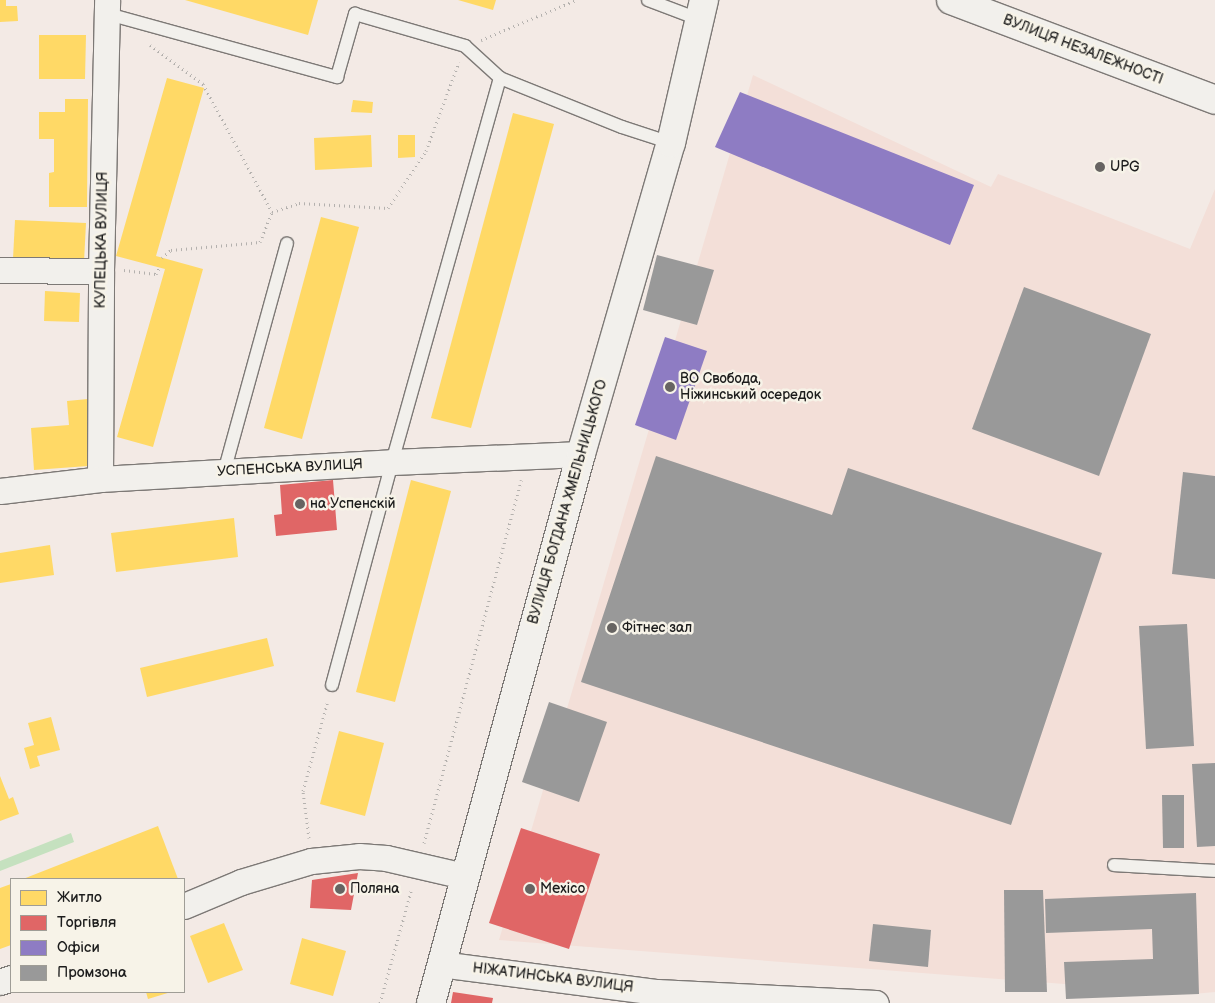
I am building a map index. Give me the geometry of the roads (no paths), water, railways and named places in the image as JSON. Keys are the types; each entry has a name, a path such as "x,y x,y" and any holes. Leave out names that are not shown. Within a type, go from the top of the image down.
{"street":[{"name":"ВУЛИЦЯ НЕЗАЛЕЖНОСТІ","path":"951,0 1215,100"},
{"name":"КУПЕЦЬКА ВУЛИЦЯ","path":"100,479 101,271 107,7"},
{"name":"ВУЛИЦЯ БОГДАНА ХМЕЛЬНИЦЬКОГО","path":"431,1003 464,876 581,454 671,143 701,10"},
{"path":"0,270 101,271"},
{"name":"УСПЕНСЬКА ВУЛИЦЯ","path":"0,491 100,479 392,462 581,454"},
{"path":"185,906 241,882 311,861 359,856 386,858 464,876"},
{"name":"НІЖАТИНСЬКА ВУЛИЦЯ","path":"440,964 660,998 876,1003"}],"lane":[{"path":"648,0 701,10"},
{"path":"107,7 337,77 355,14 465,46 500,78 622,127 671,143"},
{"path":"332,685 392,462 500,78"},
{"path":"224,472 287,244"},
{"path":"1114,865 1215,870"}],"place":[{"name":"UPG","path":"1100,167"},
{"name":"ВО Свобода, Ніжинський осередок","path":"670,387"},
{"name":"на Успенскій","path":"300,504"},
{"name":"Фітнес зал","path":"612,628"},
{"name":"Поляна","path":"340,889"},
{"name":"Mexico","path":"530,889"}]}
